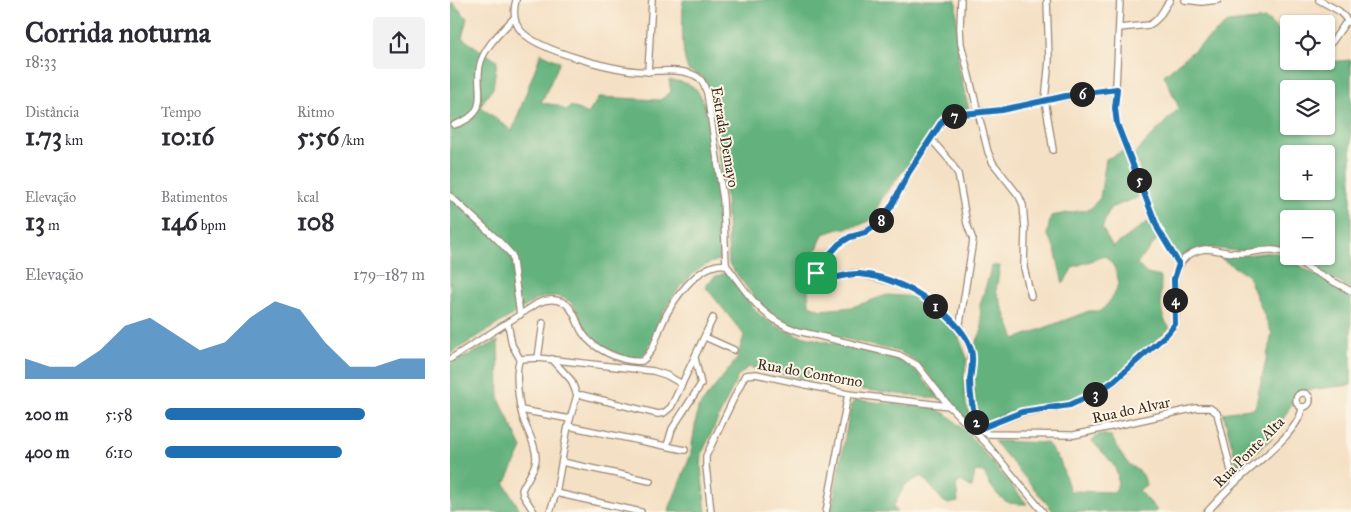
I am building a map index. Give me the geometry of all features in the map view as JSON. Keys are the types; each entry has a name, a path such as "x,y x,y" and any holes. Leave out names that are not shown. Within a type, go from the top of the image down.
{"street":[{"path":"648,72 652,0"},
{"path":"961,0 961,44 988,152 993,163 1019,196 1023,205 1024,268 1031,296"},
{"path":"1047,0 1049,60 1045,100 1053,150"},
{"path":"1120,0 1115,108 1117,124 1158,229 1179,264"},
{"path":"1119,28 1154,23 1170,0"},
{"path":"1185,0 1202,2 1218,0"},
{"path":"1318,0 1339,12 1350,22"},
{"path":"454,125 469,119 476,110 480,96 482,58 498,35 514,18 515,3"},
{"name":"Estrada Demayo","path":"514,18 518,27 526,35 557,50 614,68 648,72 688,73 697,76 704,84 723,199 726,265"},
{"path":"1335,38 1346,22 1350,22"},
{"path":"976,430 970,392 971,350 965,336 932,304 904,286 853,273 829,279 822,278 818,276 817,270 819,265 839,244 850,237 865,233 876,225 891,207 909,172 943,120 963,114 1002,110 1045,100 1117,89"},
{"path":"930,139 950,160 958,174 967,224 973,240 959,330"},
{"path":"450,196 512,255 520,316"},
{"path":"976,430 1022,412 1070,405 1098,392 1114,381 1167,334 1175,324 1174,279 1179,264 1190,254 1204,249 1237,254 1280,250"},
{"path":"450,359 543,301 556,300 572,309 582,332 592,343 625,360 642,361 651,351 666,315 687,286 701,272 715,265 726,265 754,303 774,321 798,331 899,354 917,365 949,406 976,430 1043,512"},
{"path":"1304,265 1351,291"},
{"path":"576,395 658,414 664,413 671,407 713,318"},
{"path":"538,358 543,323"},
{"path":"508,324 512,345 520,359 518,369 521,410 536,457 535,464 522,490 523,495 534,512"},
{"path":"704,337 734,350"},
{"path":"667,446 672,429 701,384 695,357"},
{"path":"520,359 552,359 653,371 666,375 682,384"},
{"path":"550,512 556,493 568,426 576,395 571,380 552,359"},
{"name":"Rua do Contorno","path":"711,512 706,456 745,375 756,374 848,394 949,406"},
{"path":"826,512 848,394"},
{"name":"Rua Ponte Alta","path":"1207,512 1234,483 1292,429 1302,414 1302,407"},
{"name":"Rua do Alvar","path":"976,430 988,434 1074,435 1196,408 1210,408 1217,414 1234,483"},
{"path":"521,410 570,419"},
{"path":"568,426 685,450"},
{"path":"562,462 650,480"},
{"path":"556,493 641,512"}],"green space":[{"path":"683,0 956,0 959,69 969,110 936,119 924,145 881,200 872,219 860,225 823,234 807,274 809,305 821,310 852,307 887,295 916,297 957,333 967,358 964,379 966,404 972,421 971,425 952,405 928,374 908,356 900,352 786,324 764,310 729,264 726,199 710,92 703,77 688,70 685,62 682,35"},
{"path":"453,3 467,18 462,38 497,61 493,88 480,106 512,131 541,53 560,62 541,103 557,105 567,111 571,106 588,114 599,97 660,100 671,92 669,80 689,84 700,95 706,108 719,200 721,260 701,268 683,284 662,314 649,346 641,357 618,354 596,342 586,332 577,310 567,300 557,296 536,300 450,354 450,4"},
{"path":"1266,19 1280,31 1280,70 1335,70 1335,61 1351,60 1351,289 1308,265 1335,265 1335,210 1280,210 1280,248 1237,251 1212,248 1182,257 1173,248 1159,224 1134,154 1179,108 1164,75 1227,23"},
{"path":"1124,151 1139,197 1110,208 1102,228 1113,247 1149,221 1159,237 1137,264 1147,274 1161,277 1162,311 1170,328 1106,385 1069,403 1007,413 981,424 974,393 975,345 982,330 980,305 992,266 1000,266 996,290 1015,339 1089,311 1101,311 1112,298 1118,284 1116,270 1112,263 1105,256 1073,267 1063,284 1055,249 1047,234 1051,216 1090,209 1100,198 1106,159"},
{"path":"1271,252 1280,254 1280,265 1299,265 1351,294 1351,385 1299,391 1272,438 1238,467 1223,413 1255,408 1272,334 1248,276 1222,259 1223,254 1237,256"},
{"path":"728,272 751,305 772,324 797,335 898,358 914,368 940,399 848,388 748,367 738,376 702,453 701,468 706,512 668,512 690,457 698,408 737,359 744,335 705,286 714,277"},
{"path":"498,341 499,399 522,448 505,484 521,512 450,512 450,364"},
{"path":"855,400 934,408 946,414 972,438 1027,504 1012,503 1001,498 988,481 984,472 975,471 972,488 961,481 956,485 958,502 948,504 943,501 922,476 905,485 893,507 897,512 831,512 851,405"},
{"path":"1099,434 1111,436 1126,461 1142,474 1146,485 1139,490 1157,510 1155,512 1054,512 994,441 1047,443 1060,461 1070,491 1115,492 1118,477 1116,470 1092,441"}],"route":[{"path":"1117,89 1115,108 1117,124 1128,148 1158,229 1179,264 1174,279 1175,324 1167,334 1107,387 1070,405 1022,412 979,429 970,392 971,350 965,336 948,318 932,304 904,286 871,275 853,273 829,279 822,278 816,273 819,265 839,244 850,237 871,230 891,207 909,172 943,120 963,114 1002,110 1066,96 1117,89"}]}
